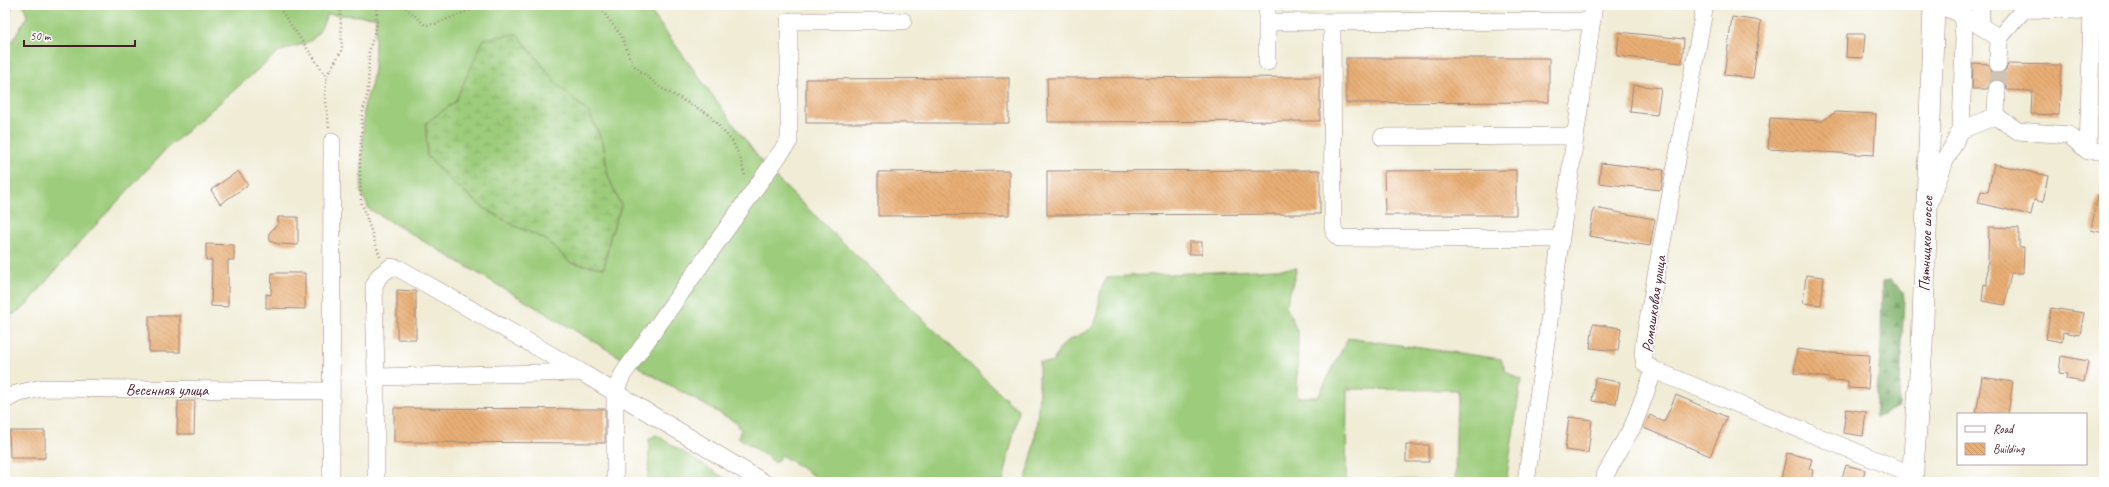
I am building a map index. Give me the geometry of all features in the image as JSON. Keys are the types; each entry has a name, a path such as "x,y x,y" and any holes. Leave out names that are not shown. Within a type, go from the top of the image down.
{"main road":[{"name":"Пятницкое шоссе","path":"1913,479 1922,347 1935,5"}],"street":[{"path":"1267,5 1267,62"},
{"name":"Ромашковая улица","path":"1705,5 1644,342 1643,354 1645,364 1654,370 1913,479"},
{"path":"1935,5 1962,14 1999,38"},
{"path":"1980,26 1981,5"},
{"path":"1996,116 2018,131 2069,135 2096,151 2098,11 2024,9 1999,38 1998,64"},
{"path":"1267,22 1332,22 1593,13 1526,482"},
{"path":"1927,212 1946,161 1961,130 1964,38 1962,14"},
{"path":"615,482 615,391 623,374 748,201 789,141 789,21 903,21"},
{"path":"1332,22 1333,225 1334,233 1339,238 1560,239"},
{"path":"1996,116 1997,89"},
{"path":"1961,130 1996,116"},
{"path":"1382,137 1575,136"},
{"path":"331,482 330,391 332,142"},
{"path":"376,482 374,286 379,276 391,267 400,269 615,391 763,482"},
{"path":"1605,475 1633,426 1654,370"},
{"path":"376,377 581,372"},
{"name":"Весенняя улица","path":"5,400 16,394 42,388 330,391"}],"path":[{"path":"5,21 12,5"},
{"path":"277,5 328,78"},
{"path":"332,142 325,94 328,78 326,75 342,50 340,5"},
{"path":"376,5 378,23 369,52 368,92 362,115 360,164 362,201 374,235 384,271"},
{"path":"403,5 425,25 435,24 482,5"},
{"path":"598,5 622,38 632,64 661,88 708,114 732,141 740,157 746,179 746,193 748,201"}],"green space":[{"path":"24,5 646,5 766,168 625,360 369,209 361,192 364,106 371,86 374,69 376,17 327,14 323,25 314,38 308,42 277,53 165,150 70,253 25,307 5,319 5,58 9,46 27,17","holes":["517,34 558,85 589,113 603,143 608,176 621,206 610,237 604,268 571,263 545,239 515,226 484,208 452,182 427,156 426,123 455,102"]},
{"path":"517,34 558,85 589,113 603,143 608,176 621,206 610,237 604,268 571,263 545,239 515,226 484,208 452,182 427,156 426,123 455,102 484,39"},
{"path":"772,176 775,177 1010,403 1019,409 1003,482 824,482 781,455 776,463 738,437 741,430 737,423 643,370 636,364"},
{"path":"1297,268 1286,306 1298,333 1297,397 1318,397 1348,338 1501,359 1506,372 1521,380 1506,482 1455,482 1457,390 1347,389 1346,480 1416,480 1416,482 1025,482 1037,422 1039,362 1051,363 1055,359 1061,347 1071,339 1089,330 1093,326 1097,316 1101,290 1108,277"},
{"path":"1890,280 1903,291 1904,299 1899,406 1877,418 1875,416 1881,344 1882,281"},
{"path":"656,435 731,482 648,482 649,439"}],"building":[{"path":"1732,17 1761,21 1753,78 1724,75"},
{"path":"1619,32 1684,39 1682,63 1617,56"},
{"path":"1847,34 1865,34 1863,58 1846,57"},
{"path":"1346,58 1549,58 1549,102 1346,103"},
{"path":"1973,63 1988,64 1992,72 1998,74 2006,70 2008,64 2061,65 2059,115 2031,114 2032,91 2007,90 2006,84 1998,79 1992,80 1987,89 1972,89"},
{"path":"1320,77 1320,121 1048,122 1047,78"},
{"path":"1009,78 1009,123 806,123 806,79"},
{"path":"1633,85 1661,88 1657,115 1630,112"},
{"path":"1836,112 1876,114 1874,155 1768,149 1770,118 1822,121"},
{"path":"1601,163 1664,170 1661,190 1599,183"},
{"path":"1994,164 2048,176 2043,202 2034,200 2031,215 1978,203 1981,191 1988,192"},
{"path":"1320,170 1320,214 1047,215 1047,171"},
{"path":"1516,170 1516,215 1385,215 1384,171"},
{"path":"238,171 248,185 220,204 211,190"},
{"path":"1009,171 1009,215 878,216 878,172"},
{"path":"2098,195 2104,196 2104,233 2091,230"},
{"path":"1594,208 1655,219 1650,246 1589,236"},
{"path":"278,217 298,217 298,245 278,244 270,241 269,233 278,224"},
{"path":"1989,227 2019,228 2019,247 2024,247 2023,273 2011,273 2005,305 1982,301 1984,284 1987,285"},
{"path":"1189,242 1202,242 1202,254 1189,254"},
{"path":"206,244 234,245 234,260 228,260 228,307 211,306 212,260 206,260"},
{"path":"272,273 305,273 305,309 266,308 266,294 271,295"},
{"path":"1806,275 1824,277 1821,305 1803,303"},
{"path":"397,290 416,291 416,339 397,339"},
{"path":"2051,308 2084,313 2080,335 2063,332 2062,342 2046,339"},
{"path":"149,316 180,316 180,352 149,352"},
{"path":"1593,324 1621,328 1618,351 1590,348"},
{"path":"1797,349 1830,353 1870,355 1868,389 1848,388 1848,381 1829,380 1829,378 1794,373"},
{"path":"2061,356 2088,361 2084,382 2066,379 2067,374 2059,373"},
{"path":"1982,377 2013,382 2008,413 1976,413"},
{"path":"1595,378 1620,382 1616,404 1592,401"},
{"path":"1676,395 1727,417 1710,456 1644,428 1650,415 1664,422"},
{"path":"178,401 195,401 194,434 177,434"},
{"path":"394,408 605,409 605,443 394,442"},
{"path":"1846,409 1866,412 1863,436 1843,433"},
{"path":"1569,417 1592,420 1588,453 1565,450"},
{"path":"9,431 45,431 45,458 10,458"},
{"path":"1406,445 1429,445 1429,462 1406,462"},
{"path":"1787,453 1812,459 1809,469 1813,470 1811,482 1780,482"},
{"path":"1846,465 1865,470 1862,482 1841,482"}],"tunnel":[{"path":"1997,89 1998,64"}]}
